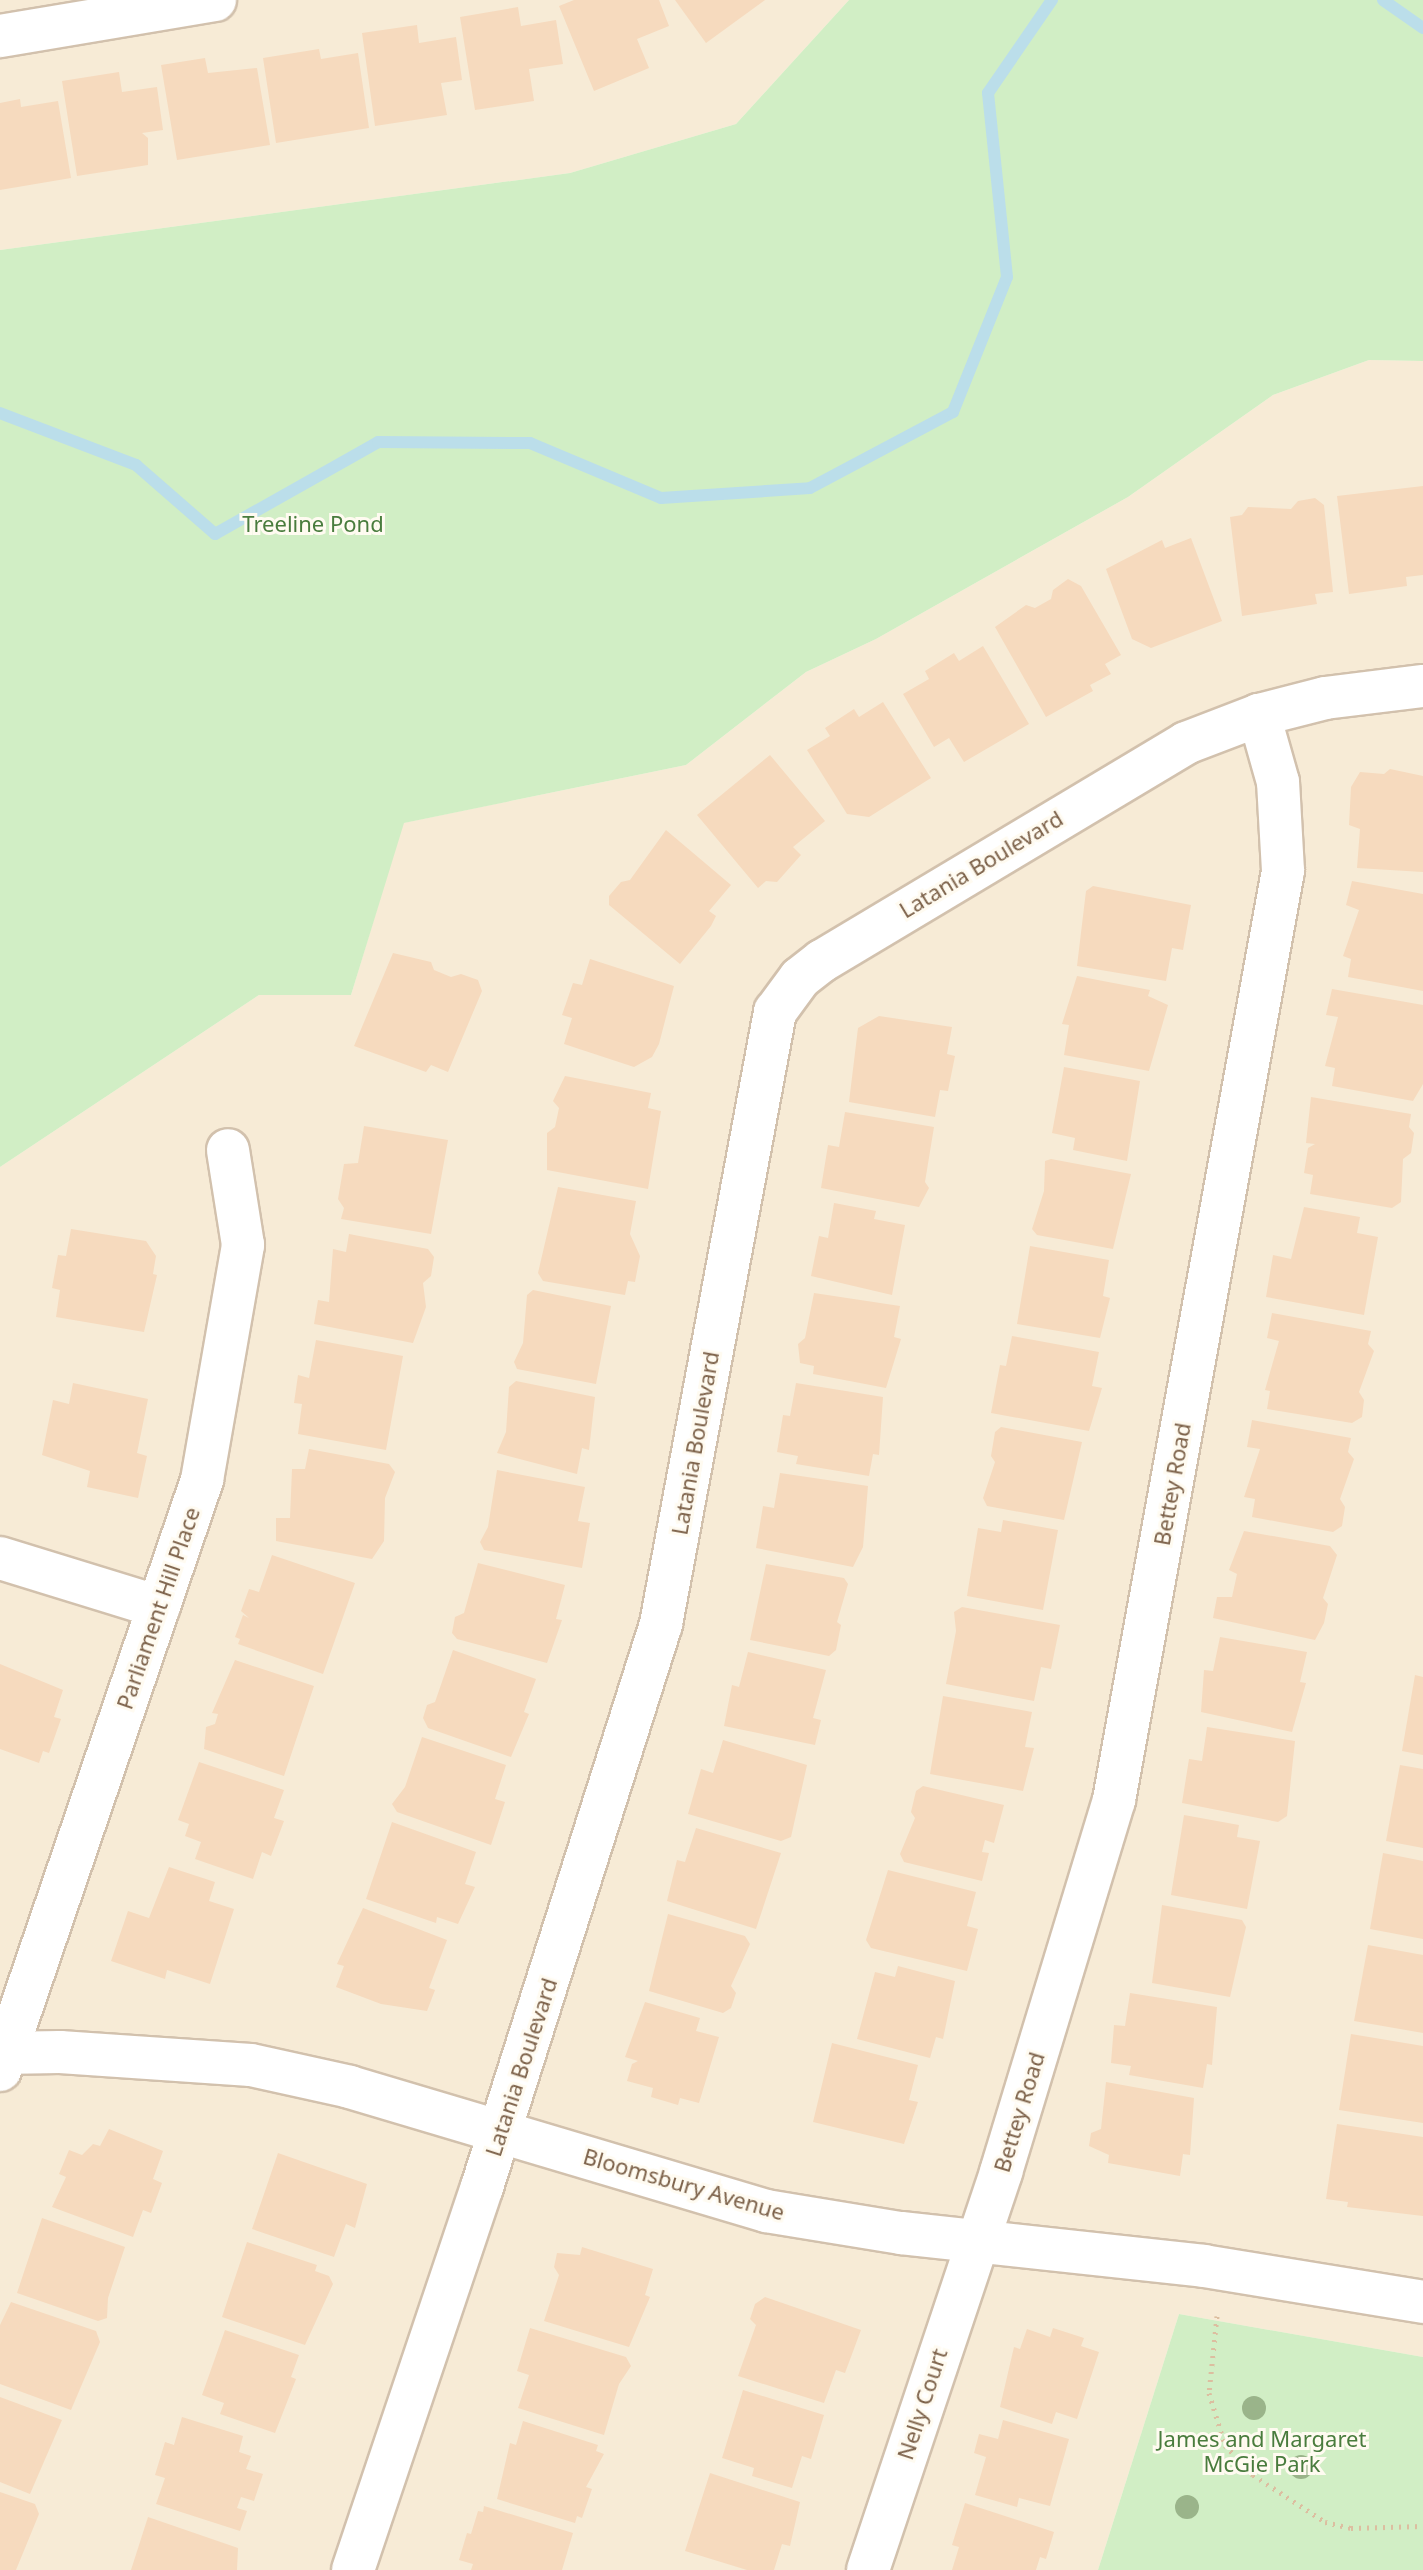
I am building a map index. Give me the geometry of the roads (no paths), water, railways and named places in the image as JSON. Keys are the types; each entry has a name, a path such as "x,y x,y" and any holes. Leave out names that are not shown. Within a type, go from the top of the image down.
{"street":[{"path":"0,36 215,0"},
{"name":"Latania Boulevard","path":"353,2570 500,2131 661,1624 775,1012 800,978 822,961 1186,743 1259,715 1325,698 1423,686"},
{"name":"Bettey Road","path":"978,2240 1114,1800 1252,1058 1284,846 1278,782 1259,715"},
{"name":"Parliament Hill Place","path":"2,2059 202,1480 243,1245 228,1150"},
{"path":"0,1558 159,1607"},
{"name":"Bloomsbury Avenue","path":"2,2059 150,2056 251,2065 350,2087 766,2211 901,2233 1204,2266 1423,2302"},
{"name":"Nelly Court","path":"868,2570 978,2240"}],"waterway":[{"path":"0,413 136,465 215,534 378,442 530,443 661,498 810,488 953,412 1007,277 988,93 1052,0"},
{"path":"1383,0 1423,28"}],"park label":[{"name":"Treeline Pond","path":"313,524"},
{"name":"James and Margaret McGie Park","path":"1262,2450"}]}
